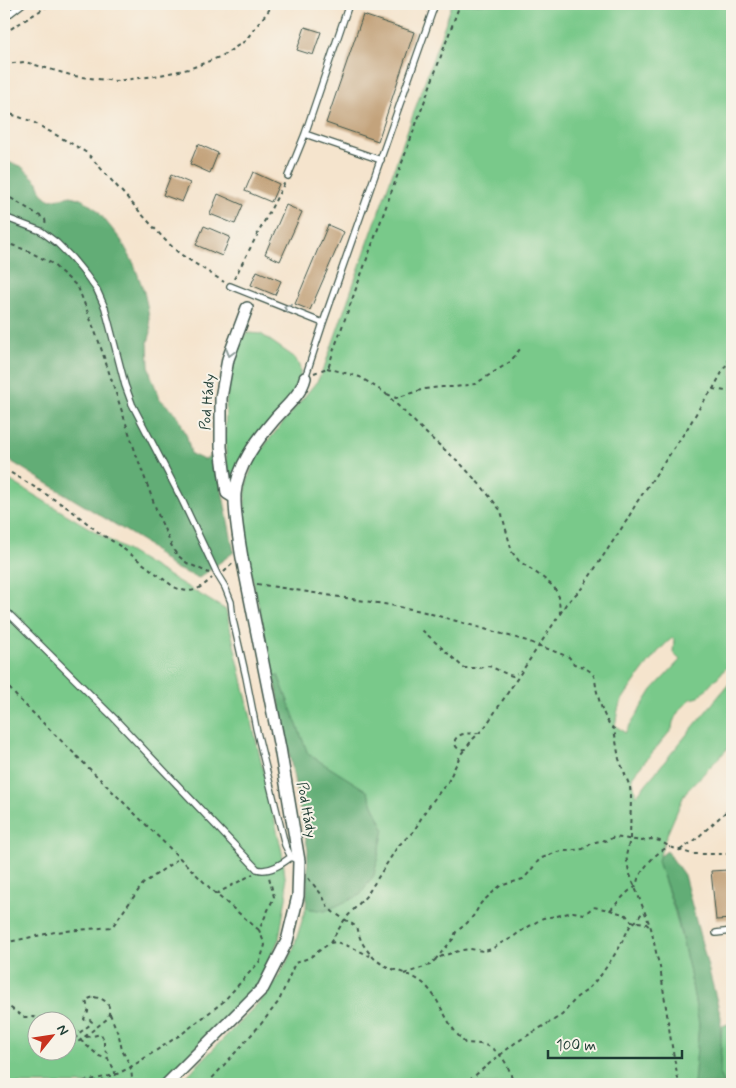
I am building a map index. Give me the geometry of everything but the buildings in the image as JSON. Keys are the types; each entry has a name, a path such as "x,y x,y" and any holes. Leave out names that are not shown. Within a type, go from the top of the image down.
{"street":[{"name":"Pod Hády","path":"235,498 227,493 220,447 222,398 228,359 246,308"},
{"name":"Pod Hády","path":"167,1084 263,988 287,941 298,896 300,874 295,859 280,748 242,558 235,494 238,480 248,455 264,432 299,392 305,378"}],"lane":[{"path":"4,18 22,4"},
{"path":"288,176 305,134 349,4"},
{"path":"305,378 435,4"},
{"path":"305,134 381,160"},
{"path":"4,217 41,231 57,243 72,258 97,290 105,308 125,385 132,404 182,500 231,602 233,620 256,728 285,845 295,859 265,870 257,869 114,718 4,609"},
{"path":"230,286 323,323"},
{"path":"246,308 251,294"},
{"path":"716,932 732,931"}],"path":[{"path":"4,33 51,4"},
{"path":"4,64 25,62 74,76 115,81 189,69 222,56 245,41 269,10 270,4"},
{"path":"305,378 329,366 460,4"},
{"path":"4,112 31,121 87,153 165,240 180,254 230,286 288,176"},
{"path":"4,194 45,219 46,226 41,231"},
{"path":"4,244 26,250 51,263 78,287 99,342 136,454 173,549 187,563 215,576 201,588 192,591 180,590 174,587 71,510 4,470"},
{"path":"327,368 360,377 396,398 424,389 475,384 510,362 520,349"},
{"path":"206,1084 262,1024 278,1001 295,963 309,958 330,943 345,919 367,896 398,846 414,831 424,812 447,784 461,754 485,726 566,604 582,588 687,429 702,402 713,389 732,354"},
{"path":"713,389 732,392"},
{"path":"385,393 430,438 460,464 501,510 512,552 518,561 554,587 559,598 560,614"},
{"path":"218,574 226,571 232,563 242,558"},
{"path":"247,586 255,584 274,586 421,611 527,641 569,657 574,664 581,666 593,675 599,699 610,726 614,729 619,759 630,787 630,840 626,856 629,872 651,928 662,972 679,1084"},
{"path":"422,630 464,668 490,666 513,676 519,673"},
{"path":"4,682 216,894 259,930 265,945 260,961 223,1002 183,1033 131,1067 115,1075 76,1084"},
{"path":"466,749 457,749 454,743 456,737 461,734 478,733"},
{"path":"680,850 695,840 732,804"},
{"path":"404,974 430,965 453,939 456,932 474,915 481,903 500,886 523,879 539,860 557,852 576,851 592,843 606,841 612,837 660,841 670,847 692,854 732,854"},
{"path":"610,910 635,887 639,877 652,859 670,847"},
{"path":"4,942 55,932 112,927 142,884 179,858"},
{"path":"216,894 238,881 250,877 257,869"},
{"path":"259,930 274,897 270,879 265,870"},
{"path":"300,874 308,877 333,912 359,929 359,935 373,957"},
{"path":"435,960 462,950 470,949 484,952 512,938 536,921 573,912 585,914 593,906 626,916 631,921 645,923 651,928"},
{"path":"462,1084 515,1043 562,1015 577,997 586,991 601,975 619,948 630,926 644,910"},
{"path":"330,943 336,942 351,947 373,957 382,964 419,980 435,996 456,1034 465,1043 494,1049 511,1072 512,1084"},
{"path":"78,1034 92,1022 84,1019 88,1015 87,1001 94,997 106,1002 110,1007 107,1019 80,1041 99,1056 108,1059"},
{"path":"4,1003 23,1017 28,1017"},
{"path":"109,1013 119,1036 122,1050 131,1067 131,1084"},
{"path":"85,1037 100,1034 104,1040 104,1050 114,1069 118,1084"},
{"path":"468,1081 476,1084"}],"green space":[{"path":"452,4 732,4 732,667 730,670 728,666 699,697 691,699 679,711 673,722 672,729 632,777 636,796 732,680 732,744 685,793 665,839 658,861 675,912 689,968 699,1024 694,1084 179,1084 270,991 292,953 306,908 325,911 360,895 374,875 384,829 367,791 308,754 278,675 274,676 244,541 244,510 247,481 255,459 318,380 325,365","holes":["673,638 673,653 680,660 652,690 625,733 615,725 621,702 653,658 668,642"]},
{"path":"4,161 21,166 38,182 42,193 50,200 71,196 81,199 96,209 121,240 134,264 147,305 151,332 148,342 149,366 160,399 178,416 187,437 191,454 204,460 216,453 234,552 199,578 172,567 144,542 4,457"},
{"path":"249,333 261,334 294,357 300,368 300,378 298,386 235,474 232,475 227,465 226,451 227,392 234,354 241,340"},
{"path":"4,477 226,610 282,852 287,892 279,939 258,985 160,1084 4,1084"},
{"path":"278,675 308,754 367,791 384,829 374,875 360,895 325,911 306,908 308,850 274,676"},
{"path":"667,851 684,875 721,1017 720,1076 724,1084 694,1084 699,1024 676,912 658,861 659,857"},
{"path":"732,1023 732,1084 724,1084 720,1076 722,1026"}]}
